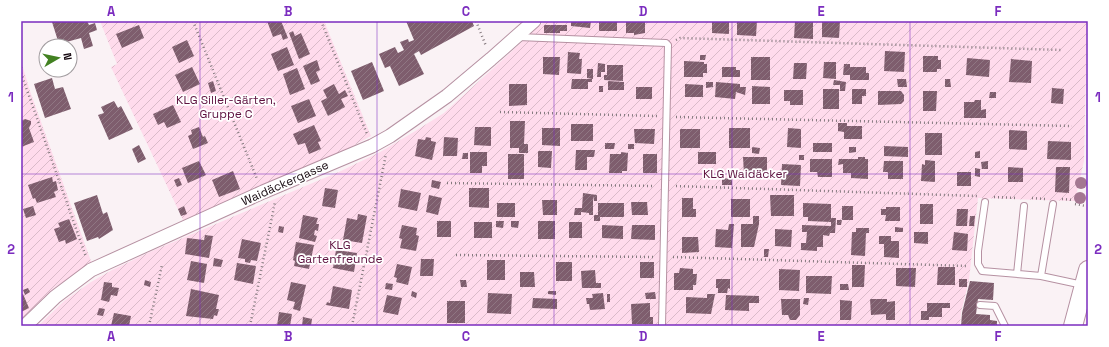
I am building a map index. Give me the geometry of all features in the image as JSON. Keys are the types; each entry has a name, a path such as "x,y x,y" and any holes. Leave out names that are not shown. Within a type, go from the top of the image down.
{"street":[{"name":"Waidäckergasse","path":"25,326 55,297 91,270 263,192 372,146 390,136 447,96 491,60 534,21"},
{"path":"1073,326 1086,278"}],"lane":[{"path":"516,37 666,43 668,45 668,116 662,326"},
{"path":"1041,276 1051,201"},
{"path":"985,202 978,251 978,264 982,271 1086,278"},
{"path":"1017,274 1024,206"},
{"path":"980,305 996,306 1005,326"}],"path":[{"path":"194,21 263,192"},
{"path":"321,21 372,146"},
{"path":"476,21 491,60"},
{"path":"668,45 680,38 1062,50"},
{"path":"21,73 91,270"},
{"path":"500,112 1072,126"},
{"path":"352,326 390,136"},
{"path":"447,184 666,186 978,196"},
{"path":"250,326 278,186"},
{"path":"994,197 1018,198"},
{"path":"1026,198 1051,201"},
{"path":"1058,199 1074,200"},
{"path":"1075,204 1086,206"},
{"path":"456,255 664,257 969,266"},
{"path":"149,326 162,265"}],"green space":[{"name":"KLG Siller-Gärten, Gruppe C","path":"100,21 324,21 371,136 338,154 183,220 111,67 117,64"},
{"name":"KLG Waidäcker","path":"545,21 1087,21 1084,161 1075,201 978,198 969,280 961,313 960,326 38,326 64,301 91,282 112,270 152,251 341,171 380,152 417,130 444,113"},
{"path":"21,61 30,91 92,264 55,287 21,320"}],"building":[{"path":"87,21 89,25 95,23 97,30 89,33 93,46 84,49 81,38 57,38 52,22"},
{"path":"267,21 281,21 288,38 283,40 281,34 273,37"},
{"path":"406,21 472,21 474,26 421,55 419,51 414,54 424,74 399,86 390,66 385,68 379,54 395,47 398,53 404,50 400,42 408,39 409,42 414,40"},
{"path":"571,21 591,21 590,28 571,26"},
{"path":"599,21 617,21 617,31 599,31"},
{"path":"626,21 645,21 645,33 634,35 634,33 626,33"},
{"path":"712,21 729,21 729,34 712,33"},
{"path":"737,21 757,21 756,36 737,35"},
{"path":"795,21 813,21 813,39 794,38"},
{"path":"822,21 840,21 839,38 822,37"},
{"path":"139,25 144,38 122,48 116,34"},
{"path":"544,25 567,25 567,31 560,31 560,33 544,33"},
{"path":"293,31 295,36 301,33 310,54 299,59 289,33"},
{"path":"187,40 194,56 179,63 172,47"},
{"path":"287,47 294,65 278,71 271,54"},
{"path":"885,51 905,52 904,72 884,71"},
{"path":"568,52 580,53 579,59 582,59 581,74 567,73"},
{"path":"700,55 706,55 705,60 700,60"},
{"path":"923,56 938,56 938,60 941,60 941,69 937,69 937,72 923,72"},
{"path":"543,57 560,57 559,75 543,74"},
{"path":"751,57 770,57 770,80 751,80"},
{"path":"967,58 990,60 989,77 966,75"},
{"path":"1011,59 1032,61 1031,83 1009,82"},
{"path":"317,60 320,70 316,72 320,81 311,85 303,66"},
{"path":"684,61 704,62 704,64 707,64 707,73 703,73 703,77 684,77"},
{"path":"372,62 384,91 363,100 351,71"},
{"path":"824,62 836,62 836,79 823,78"},
{"path":"598,63 605,64 605,72 601,72 601,77 597,77"},
{"path":"794,63 807,63 806,79 793,79"},
{"path":"844,64 850,64 850,67 866,67 866,73 869,73 869,80 850,80 850,75 843,75"},
{"path":"607,65 623,65 623,81 604,80 604,75 607,75"},
{"path":"192,67 200,84 183,92 175,75"},
{"path":"722,67 736,67 736,70 740,70 740,77 722,77"},
{"path":"297,68 305,89 290,95 283,74"},
{"path":"587,69 593,69 593,79 587,78"},
{"path":"52,78 55,89 63,87 71,109 45,118 34,84"},
{"path":"572,79 592,79 592,82 588,82 588,89 571,89"},
{"path":"897,79 906,79 907,87 898,87"},
{"path":"945,79 950,79 951,87 945,87"},
{"path":"834,80 846,82 845,91 840,91 840,85 833,85"},
{"path":"213,81 216,91 211,93 208,83"},
{"path":"608,81 624,82 624,90 608,90"},
{"path":"706,82 713,82 713,87 706,88"},
{"path":"716,82 740,84 740,87 746,87 745,95 736,92 735,99 715,97"},
{"path":"334,84 339,94 345,90 348,96 341,99 345,107 328,116 321,101 327,98 323,90"},
{"path":"509,84 527,84 527,105 509,106"},
{"path":"685,84 703,85 703,97 685,97"},
{"path":"599,86 603,86 603,92 599,92"},
{"path":"752,86 770,87 770,104 752,104"},
{"path":"636,87 652,87 652,99 636,99"},
{"path":"1052,88 1064,89 1063,104 1051,103"},
{"path":"823,89 839,89 839,109 823,109"},
{"path":"852,89 866,89 866,96 862,96 862,104 852,104"},
{"path":"784,90 803,90 803,105 790,105 790,101 784,101"},
{"path":"878,91 901,91 904,95 904,101 901,104 878,105"},
{"path":"923,91 937,91 936,111 923,111"},
{"path":"990,92 996,92 996,98 989,98"},
{"path":"309,99 316,116 298,123 291,106"},
{"path":"975,100 981,100 981,110 986,109 986,118 964,118 964,102 974,102"},
{"path":"114,101 118,108 121,106 133,129 109,140 98,115 104,113 101,107"},
{"path":"173,105 181,122 167,128 164,122 158,125 153,114"},
{"path":"25,119 31,121 29,128 34,142 21,147 21,121"},
{"path":"510,121 525,121 524,144 528,144 528,153 519,153 519,148 510,148"},
{"path":"838,123 847,123 847,126 862,126 862,139 844,139 844,132 838,131"},
{"path":"571,124 593,124 593,141 571,141"},
{"path":"314,125 321,141 318,142 321,149 309,154 305,143 298,145 293,134"},
{"path":"199,127 203,137 205,136 208,143 193,149 188,136 192,134 191,130"},
{"path":"475,127 491,127 491,146 474,145"},
{"path":"542,128 560,128 560,146 542,145"},
{"path":"729,128 750,128 750,148 729,148"},
{"path":"788,128 801,129 801,148 787,147"},
{"path":"634,129 655,129 654,144 635,143"},
{"path":"680,129 700,129 700,148 680,148"},
{"path":"1009,130 1027,131 1027,150 1009,149"},
{"path":"925,133 942,133 942,155 925,155"},
{"path":"426,137 431,138 431,141 436,142 432,160 415,156 418,139 425,140"},
{"path":"444,137 458,138 457,156 443,156"},
{"path":"1048,141 1071,142 1071,160 1047,159"},
{"path":"605,143 615,143 614,149 605,149"},
{"path":"813,143 832,143 832,152 813,152"},
{"path":"628,144 634,144 634,149 628,149"},
{"path":"139,145 146,159 138,163 132,149"},
{"path":"884,146 908,147 908,157 884,156"},
{"path":"752,147 760,148 759,154 752,153"},
{"path":"849,147 856,147 856,152 849,153"},
{"path":"576,150 595,150 594,157 587,157 587,170 575,170"},
{"path":"538,151 552,151 551,168 538,167"},
{"path":"980,151 980,158 975,158 975,152"},
{"path":"470,152 487,152 487,166 482,166 482,173 470,173"},
{"path":"621,152 628,153 627,171 622,171 622,173 609,173 610,154 621,154"},
{"path":"698,152 716,152 716,164 698,164"},
{"path":"463,153 468,153 468,159 462,159"},
{"path":"508,154 524,154 524,179 508,179"},
{"path":"643,154 657,154 657,173 643,173"},
{"path":"799,155 804,155 804,160 799,160"},
{"path":"743,157 767,157 767,174 744,174"},
{"path":"858,157 865,157 865,159 868,159 868,179 851,178 851,173 843,173 843,164 838,165 839,159 858,159"},
{"path":"810,159 832,159 832,177 818,177 817,172 810,172"},
{"path":"925,160 935,161 935,182 921,181 922,164 925,165"},
{"path":"199,161 206,175 188,183 182,168"},
{"path":"884,161 903,161 903,179 888,179 888,172 883,172"},
{"path":"988,161 988,169 982,169 981,162"},
{"path":"782,164 801,165 800,186 781,185"},
{"path":"1008,167 1023,168 1023,182 1008,182"},
{"path":"1056,167 1070,167 1069,193 1055,192"},
{"path":"975,168 980,169 980,177 975,176"},
{"path":"233,171 240,189 219,197 212,180"},
{"path":"957,172 971,172 971,186 957,186"},
{"path":"52,177 53,182 56,181 58,190 54,192 56,197 37,203 35,198 33,199 28,185"},
{"path":"179,178 182,185 177,187 174,180"},
{"path":"722,178 732,179 732,185 722,185"},
{"path":"432,180 441,182 439,189 431,187"},
{"path":"325,188 338,190 335,208 322,206"},
{"path":"469,188 489,188 489,208 469,207"},
{"path":"401,189 421,193 417,211 398,207"},
{"path":"583,193 597,195 597,201 594,201 593,196 593,215 581,212 581,215 574,215 575,208 582,208"},
{"path":"97,195 103,214 107,212 113,230 99,239 98,237 87,241 74,203"},
{"path":"429,195 442,198 438,215 426,212"},
{"path":"770,195 794,195 794,216 771,216"},
{"path":"682,198 693,198 693,209 696,209 696,217 682,217"},
{"path":"731,199 750,199 750,217 731,217"},
{"path":"542,200 557,200 557,215 543,215"},
{"path":"631,202 647,202 648,215 632,215"},
{"path":"497,203 515,203 515,217 497,217"},
{"path":"598,203 624,203 624,217 600,217 600,221 594,221 594,215 598,215"},
{"path":"803,203 831,204 831,218 836,218 835,233 830,233 829,236 823,235 823,247 817,247 817,251 801,250 801,243 806,243 807,232 802,232 802,225 831,226 831,222 808,221 808,217 803,217"},
{"path":"920,204 933,204 933,224 920,224"},
{"path":"33,206 36,215 26,218 23,209"},
{"path":"184,206 187,214 181,216 178,209"},
{"path":"842,206 853,206 853,220 842,220"},
{"path":"886,207 900,207 900,221 885,221 886,215 881,215 881,209 886,209"},
{"path":"957,209 968,209 967,226 956,226"},
{"path":"358,214 367,216 362,243 343,240 347,218 357,220"},
{"path":"303,215 318,218 316,224 319,224 318,231 315,230 314,235 317,236 315,242 299,238"},
{"path":"753,216 759,216 759,224 754,247 741,247 741,224 753,224"},
{"path":"970,216 975,216 974,226 969,226"},
{"path":"69,219 77,239 66,244 65,240 59,242 54,229 60,227 58,223"},
{"path":"837,220 842,220 841,225 837,225"},
{"path":"437,221 451,221 451,237 437,237"},
{"path":"496,221 504,221 503,228 496,227"},
{"path":"511,221 519,221 518,228 511,227"},
{"path":"538,221 555,221 555,239 538,239"},
{"path":"474,222 492,222 492,238 474,238"},
{"path":"569,222 582,222 582,238 569,238"},
{"path":"729,224 734,224 732,248 715,247 716,229 728,230"},
{"path":"402,225 417,228 416,235 419,236 416,251 400,248 402,239 399,238"},
{"path":"602,225 623,226 623,239 602,238"},
{"path":"632,225 655,225 655,240 631,239"},
{"path":"279,226 284,227 283,233 278,232"},
{"path":"895,227 903,228 903,232 895,232"},
{"path":"856,228 869,228 869,233 866,233 865,256 851,255 852,232 856,232"},
{"path":"775,229 792,230 791,247 775,246"},
{"path":"914,232 928,232 928,244 914,243"},
{"path":"954,232 968,234 967,251 952,250"},
{"path":"205,235 213,236 209,258 185,254 187,238 204,240"},
{"path":"879,236 891,236 891,241 899,241 899,258 884,257 884,244 879,244"},
{"path":"682,237 698,237 699,252 682,253"},
{"path":"242,239 261,243 257,261 251,260 250,263 245,262 245,259 238,258"},
{"path":"296,242 314,245 309,269 294,266 295,261 293,260"},
{"path":"764,249 769,249 768,257 764,257"},
{"path":"336,250 357,253 354,272 333,268"},
{"path":"214,258 223,260 221,267 213,266"},
{"path":"421,259 434,259 433,276 420,276"},
{"path":"487,260 505,260 505,280 487,280"},
{"path":"191,261 207,264 204,283 187,280"},
{"path":"556,262 572,262 572,281 556,281"},
{"path":"640,262 654,262 654,278 640,278"},
{"path":"237,263 256,266 253,284 234,280"},
{"path":"397,264 412,267 408,285 396,282 397,278 394,277"},
{"path":"852,265 865,265 864,287 852,287"},
{"path":"938,267 955,267 955,285 937,285"},
{"path":"680,268 693,269 693,274 697,274 696,285 693,285 693,290 674,290 674,273 679,273"},
{"path":"896,268 916,268 915,287 896,286"},
{"path":"779,269 800,270 799,291 779,290"},
{"path":"595,270 596,283 601,283 601,288 582,288 581,271"},
{"path":"520,272 534,272 535,287 520,287"},
{"path":"806,276 832,276 831,294 806,293"},
{"path":"716,279 730,279 730,289 728,288 727,293 718,293 718,288 716,288"},
{"path":"959,279 967,279 967,287 959,287"},
{"path":"145,280 151,282 150,287 144,285"},
{"path":"460,280 466,280 467,287 461,287"},
{"path":"970,281 994,283 993,300 978,299 976,314 990,315 990,320 997,321 997,326 961,326 962,313"},
{"path":"104,282 112,283 112,287 119,288 117,296 111,295 109,302 101,300"},
{"path":"291,282 306,285 300,311 293,309 295,302 287,300"},
{"path":"386,283 393,284 392,290 385,289"},
{"path":"840,284 848,284 849,290 840,290"},
{"path":"333,286 352,290 349,309 326,305 327,302 330,303"},
{"path":"28,288 30,292 25,295 23,290"},
{"path":"191,289 219,295 216,309 219,309 217,316 214,315 213,319 186,316"},
{"path":"412,291 417,293 416,298 411,296"},
{"path":"548,291 556,291 556,295 548,294"},
{"path":"655,292 656,299 646,299 645,293"},
{"path":"488,293 512,294 511,314 487,313"},
{"path":"603,293 605,309 590,310 586,298 593,298 592,294"},
{"path":"23,294 29,308 21,312 21,295"},
{"path":"607,294 610,294 610,302 607,302"},
{"path":"707,294 715,294 711,314 686,313 686,297 707,298"},
{"path":"387,295 402,298 398,315 383,312"},
{"path":"726,295 759,296 759,303 749,303 749,311 725,310"},
{"path":"533,298 557,299 557,309 532,308"},
{"path":"804,298 809,298 808,305 803,304"},
{"path":"781,299 800,299 800,315 796,320 790,320 788,315 782,315"},
{"path":"870,299 887,299 887,302 895,301 895,320 886,320 886,314 871,315"},
{"path":"840,300 852,301 851,320 840,320"},
{"path":"447,301 465,301 465,323 447,323"},
{"path":"650,303 650,317 653,317 653,324 632,324 631,304"},
{"path":"927,303 950,303 950,308 942,308 942,317 929,317 929,320 921,320 921,311 927,311"},
{"path":"99,308 105,309 103,316 97,315"},
{"path":"279,312 292,314 290,326 277,326"},
{"path":"114,313 131,316 129,326 111,326"},
{"path":"303,317 312,319 311,326 302,326"}],"park label":[{"name":"KLG Gartenfreunde","path":"340,252"}]}
